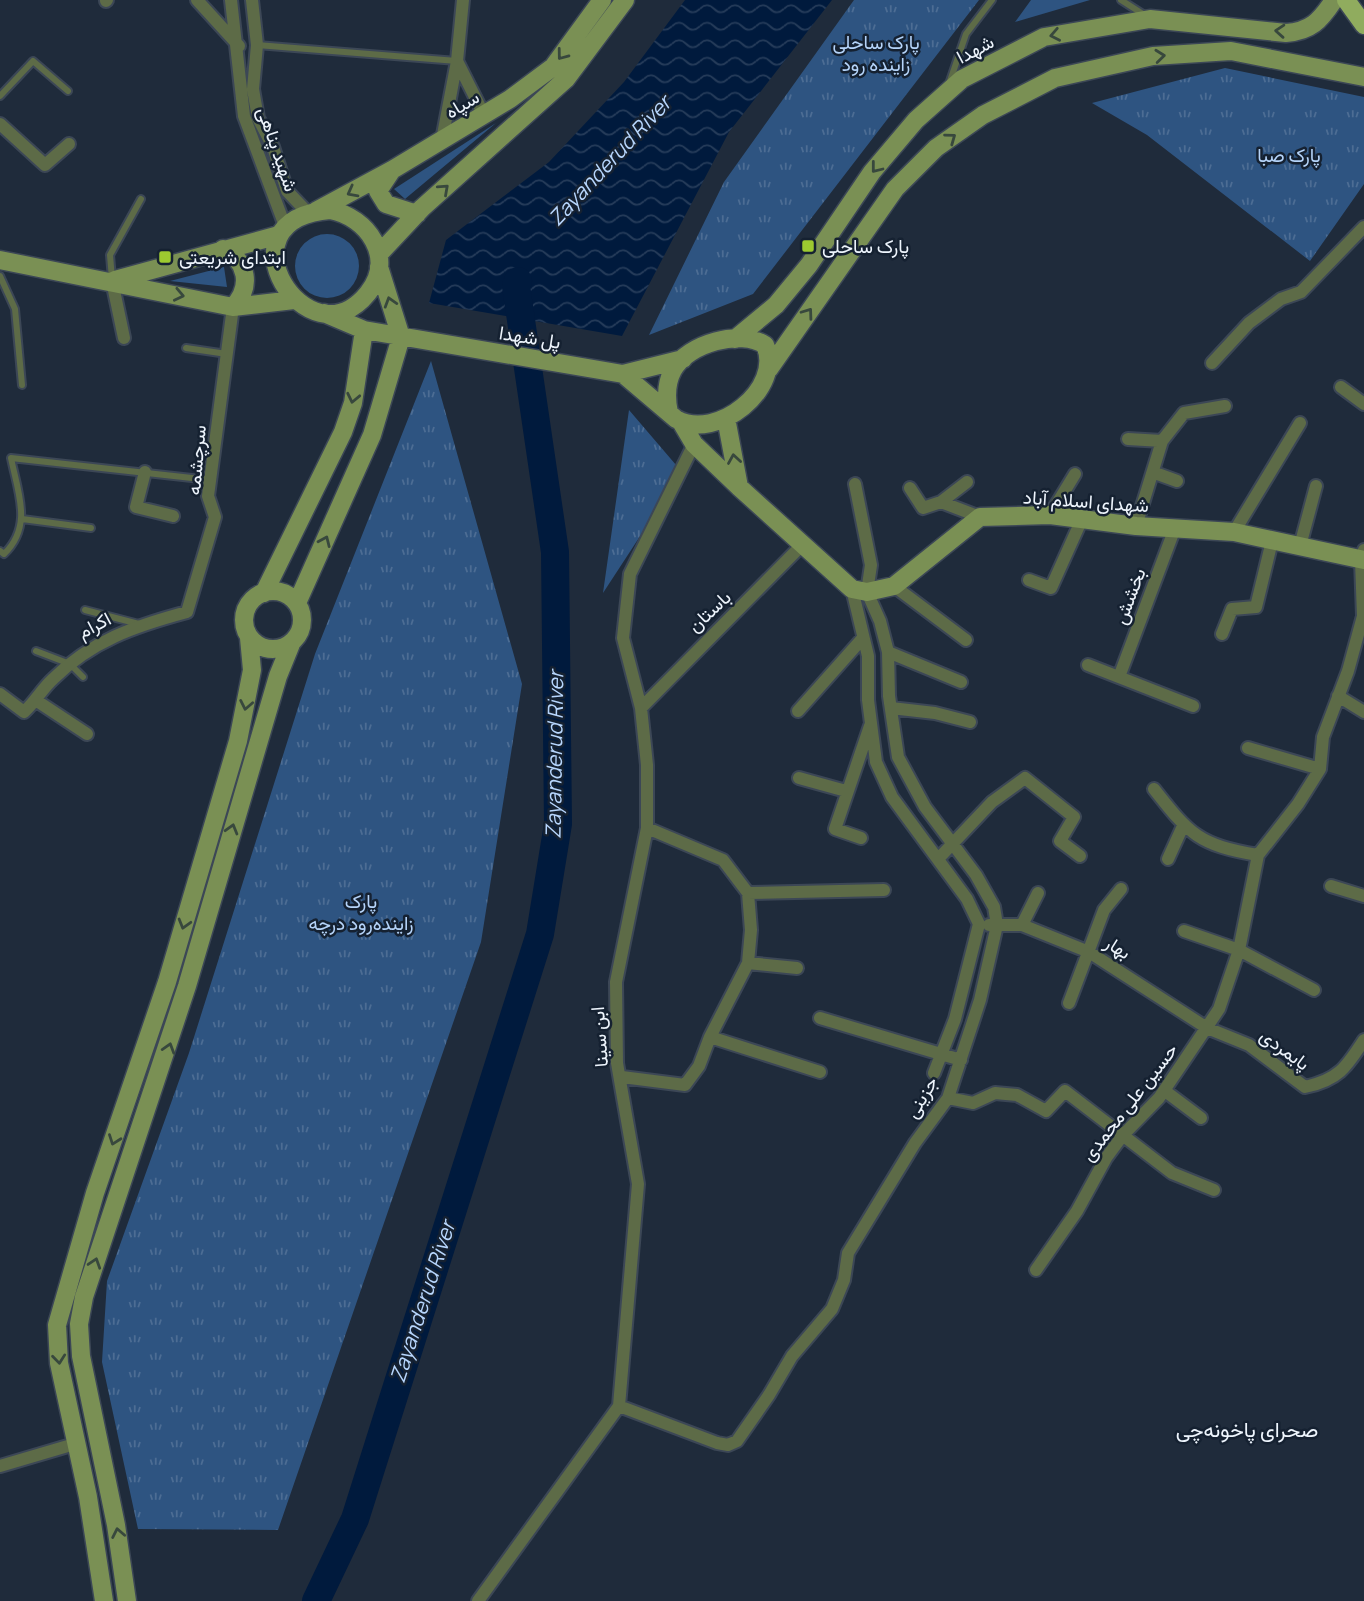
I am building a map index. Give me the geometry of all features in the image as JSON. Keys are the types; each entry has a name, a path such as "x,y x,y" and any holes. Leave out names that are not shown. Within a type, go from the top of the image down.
{"main road":[{"name":"سپاه","path":"313,212 392,170 484,115 553,67 602,0"},
{"path":"282,230 277,271 283,287 294,300 307,309 324,313 337,312 361,301 370,292 379,261 417,214 566,79 625,0"},
{"name":"شهدا","path":"735,339 776,305 809,265 872,172 916,120 962,79 1044,37 1150,19 1286,33 1307,31 1322,18 1334,0"},
{"path":"1346,0 1364,25"},
{"path":"676,417 714,424 752,398 769,369 895,189 936,148 983,115 1055,78 1153,56 1231,51 1364,77"},
{"path":"392,170 378,191 386,204 417,214"},
{"path":"112,281 282,230 313,212 344,212 357,219 375,241 401,337 372,435 297,603"},
{"path":"223,249 239,261 244,270 244,290 233,307"},
{"path":"7,261 233,307 294,300"},
{"name":"پل شهدا","path":"324,313 364,330 623,374"},
{"path":"104,1601 78,1443 59,1363 57,1325 94,1193 167,982 237,741 251,670 245,611 249,603 264,593 343,432 353,403 364,330"},
{"path":"623,374 683,359 712,344 735,339 756,339 765,345 770,356 769,369"},
{"path":"676,417 668,385 673,370 683,359"},
{"path":"623,374 676,417 694,444 739,487 859,591 894,586 981,517"},
{"path":"726,418 739,487"},
{"name":"شهدای اسلام آباد","path":"981,517 1050,515 1136,526 1234,532 1363,557"},
{"path":"127,1601 82,1356 79,1324 84,1297 162,1068 278,676 291,644 301,630 303,621 297,603 282,593 264,593"},
{"path":"249,638 264,648 282,649 291,644"},
{"path":"78,1443 99,1438"}],"street":[{"path":"197,0 238,46 257,45"},
{"name":"شهید پناهی","path":"231,0 244,116 266,168 282,230"},
{"path":"252,0 257,45 253,89 258,118 273,146 290,195 313,212"},
{"path":"442,140 457,61 463,0"},
{"path":"457,61 484,115"},
{"path":"0,124 45,165 69,144"},
{"path":"274,199 283,201 290,195"},
{"path":"1212,363 1249,323 1281,299 1301,292 1364,227"},
{"path":"112,281 124,338"},
{"name":"سرچشمه","path":"187,612 215,517 208,496 233,307"},
{"path":"1341,387 1364,404"},
{"path":"1136,526 1162,441 1184,413 1224,406"},
{"path":"1234,532 1300,423"},
{"path":"1128,439 1162,441"},
{"name":"ابن سینا","path":"619,1406 638,1184 622,1077 617,1063 616,982 647,828 647,765 641,708 623,638 630,574 694,444"},
{"path":"145,472 136,507 173,516"},
{"path":"1154,472 1177,481"},
{"path":"1050,515 1075,474"},
{"path":"910,488 923,508 941,502 967,482"},
{"path":"855,484 871,565 859,591 862,639 868,656 870,724 876,762 892,797 939,858 967,899 979,924 958,1009 934,1073"},
{"path":"1300,546 1316,486"},
{"path":"941,502 981,517"},
{"path":"1029,580 1051,588 1082,519"},
{"name":"بخشش","path":"1119,677 1175,528"},
{"path":"1222,634 1232,609 1256,607 1272,541"},
{"name":"باستان","path":"641,708 804,543"},
{"name":"حسین علی محمدی","path":"1036,1270 1077,1211 1106,1158 1123,1135 1165,1091 1219,1009 1239,950 1258,855 1298,804 1320,769 1323,737 1363,616 1363,557"},
{"path":"894,586 966,640"},
{"path":"859,591 880,621 888,652 891,708 898,757 911,786 954,843 994,907 997,925"},
{"name":"اکرام","path":"37,701 51,681 83,652 141,624 187,612"},
{"path":"798,711 862,639"},
{"path":"888,652 961,682"},
{"path":"1088,665 1193,706"},
{"path":"0,694 24,712 37,701 87,734"},
{"path":"1338,696 1364,712"},
{"path":"891,708 935,713 970,722"},
{"path":"861,838 835,829 870,724"},
{"path":"1248,748 1320,769"},
{"path":"799,778 846,791"},
{"path":"939,858 992,802 1025,778 1074,817 1060,841 1080,856"},
{"path":"892,797 911,786"},
{"path":"1154,789 1183,826 1218,848 1258,855"},
{"path":"1168,859 1183,826"},
{"path":"622,1077 685,1085 699,1066 710,1037 748,963 751,930 748,893 723,860 647,828"},
{"path":"1331,886 1364,896"},
{"path":"1069,1003 1104,910 1121,889"},
{"path":"748,893 884,890"},
{"path":"1023,925 1038,893"},
{"name":"بهار","path":"979,924 1023,925 1089,952 1208,1028"},
{"name":"جزینی","path":"619,1406 718,1443 728,1445 737,1441 792,1356 832,1309 844,1280 848,1253 915,1143 947,1098 980,1000 997,925"},
{"path":"1184,931 1239,950 1314,990"},
{"path":"748,963 797,968"},
{"path":"820,1018 961,1060"},
{"name":"پایمردی","path":"1208,1028 1249,1045 1305,1087 1330,1082 1350,1062 1364,1040"},
{"path":"710,1037 820,1072"},
{"path":"947,1098 973,1104 995,1093 1017,1095 1046,1111 1065,1091 1172,1173 1214,1190"},
{"path":"1165,1091 1201,1118"},
{"path":"478,1601 619,1406"},
{"path":"0,1466 78,1443"}],"lane":[{"path":"945,94 966,34 992,0"},
{"path":"1121,0 1150,19"},
{"path":"257,45 457,61"},
{"path":"0,96 33,61 68,91"},
{"path":"112,281 110,255 141,199"},
{"path":"7,261 0,276 15,309 22,385"},
{"path":"186,348 226,354"},
{"path":"0,551 4,554 17,541 22,519 11,458 210,480"},
{"path":"22,519 91,528"},
{"path":"85,610 141,624"},
{"path":"36,652 70,664 83,677"}],"green space":[{"name":"پارک ساحلی زاینده رود","path":"854,0 979,0 753,294 649,335 724,182"},
{"path":"1031,0 1090,0 1015,22"},
{"name":"پارک صبا","path":"1225,68 1364,97 1364,184 1310,261 1147,135 1092,103"},
{"path":"496,123 405,199 394,189"},
{"path":"327,234 339,236 350,243 357,254 357,278 350,289 339,296 327,298 315,296 304,289 297,278 295,266 297,254 304,243 315,236"},
{"path":"224,267 227,287 170,281"},
{"name":"پارک زاینده‌رود درچه","path":"431,361 522,684 481,942 278,1530 138,1529 102,1362 107,1281 189,1053 315,654"},
{"path":"629,410 682,472 603,593"}],"water":[{"path":"685,0 832,0 729,132 622,336 429,303 446,240 549,162 624,82"}],"waterway":[{"name":"Zayanderud River","path":"316,1601 355,1519 540,934 558,824 555,552 516,286 518,281"}],"place":[{"name":"پارک ساحلی","path":"808,246"},
{"name":"ابتدای شریعتی","path":"165,257"}],"district":[{"name":"صحرای پاخونه‌چی","path":"1247,1430"}]}
